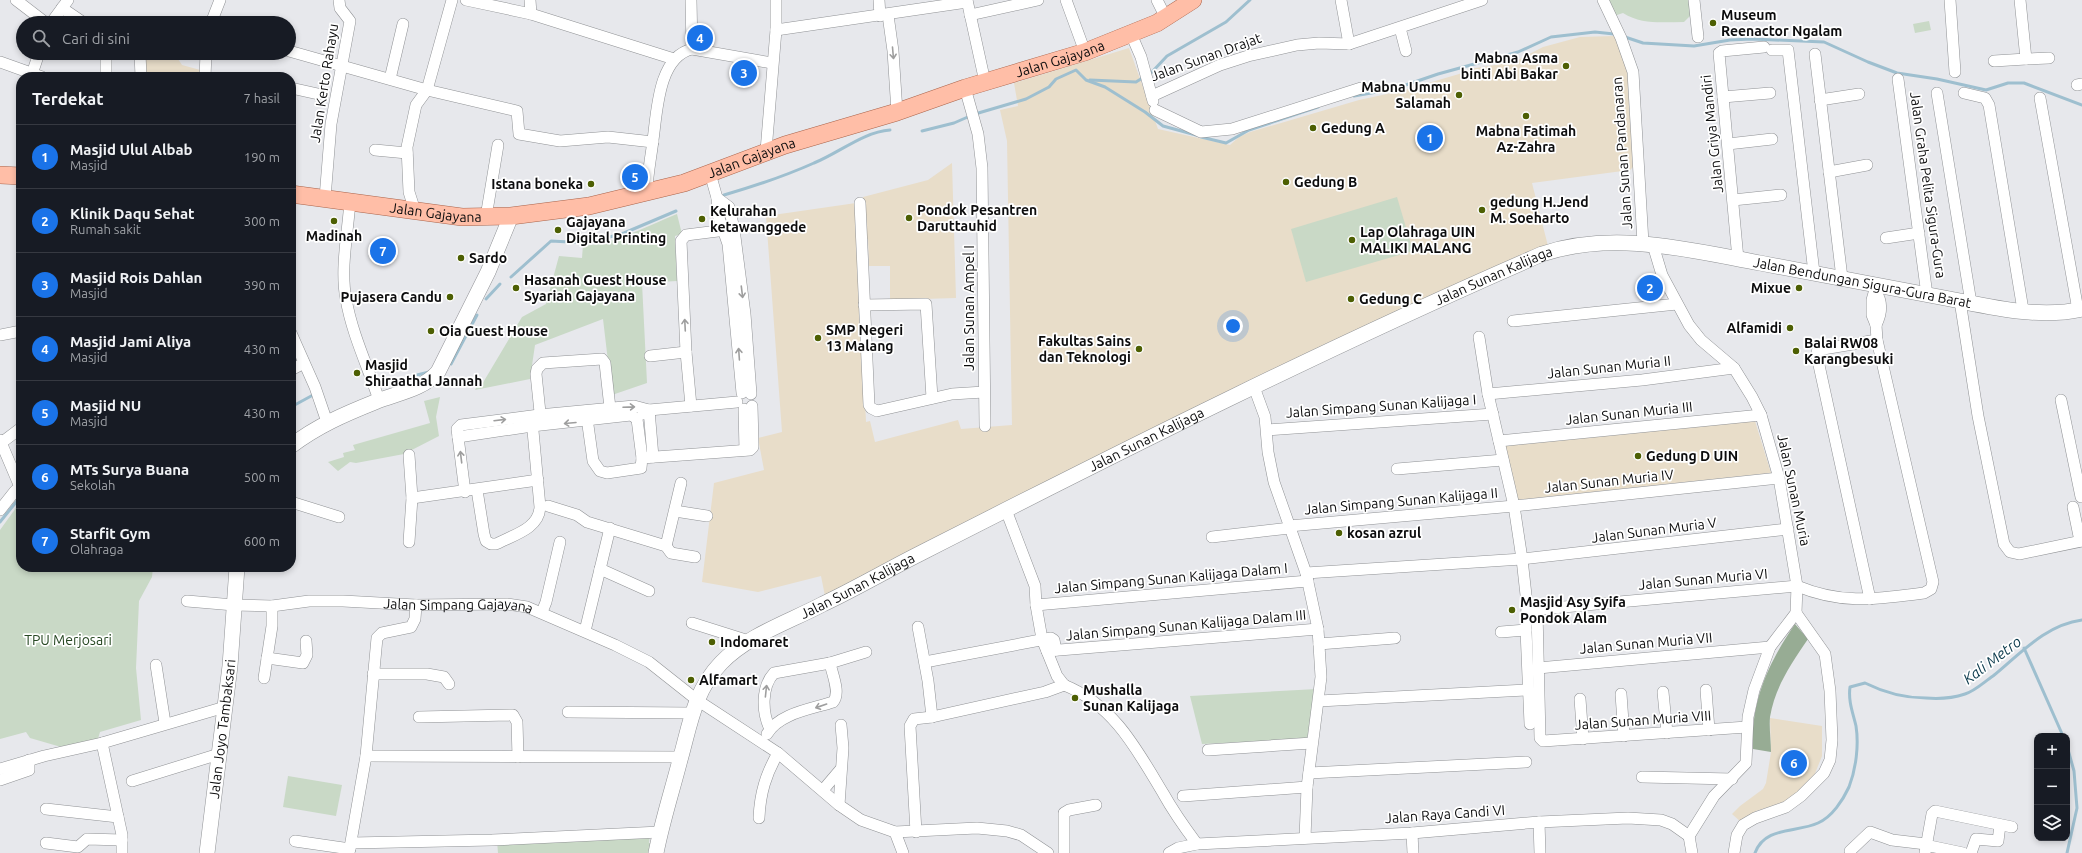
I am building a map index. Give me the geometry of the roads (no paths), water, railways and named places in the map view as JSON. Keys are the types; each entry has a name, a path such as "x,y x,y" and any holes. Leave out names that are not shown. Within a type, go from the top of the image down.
{"main road":[{"name":"Jalan Gajayana","path":"296,195 462,217 511,216 589,206 647,193 710,173 766,151 831,130 897,112 965,88 1085,52 1131,34 1166,18 1193,0"},
{"path":"0,175 16,176"},
{"path":"296,443 326,422 379,400 426,383 438,372 486,278 511,216"},
{"name":"Jalan Sunan Kalijaga","path":"656,853 660,832 694,706 703,687 721,663 749,641 1100,462 1386,324 1542,254 1558,249 1600,243 1648,244"},
{"name":"Jalan Bendungan Sigura-Gura Barat","path":"1648,244 1842,278 1876,289 1927,295 2023,310 2080,310"},
{"path":"234,605 237,572"},
{"name":"Jalan Joyo Tambaksari","path":"207,853 225,707 233,632 234,605"}],"street":[{"path":"16,0 37,16"},
{"path":"214,16 220,0"},
{"name":"Jalan Kerto Rahayu","path":"325,198 329,165 329,138 350,21 340,8 339,0"},
{"path":"415,211 410,192 407,153 416,105 427,90 452,0"},
{"path":"466,0 531,14 674,59"},
{"path":"530,0 531,14"},
{"path":"691,0 692,49"},
{"path":"766,151 772,63 776,30 776,0"},
{"path":"879,0 893,51 897,112"},
{"path":"970,16 1038,0"},
{"path":"1066,0 1085,52"},
{"path":"1157,0 1166,18"},
{"path":"1341,0 1349,44"},
{"name":"Jalan Sunan Drajat","path":"1131,34 1141,57 1151,91 1254,54 1319,43 1349,44 1400,28 1469,2 1482,0"},
{"name":"Jalan Sunan Pandanaran","path":"1603,0 1621,38 1633,77 1637,172 1648,244"},
{"path":"1694,0 1698,37"},
{"path":"1950,0 1955,72"},
{"path":"2020,0 2026,59"},
{"path":"776,30 884,15 967,1 985,82"},
{"path":"56,16 65,4 77,16"},
{"path":"390,79 403,24"},
{"path":"1400,28 1406,51"},
{"name":"Jalan Griya Mandiri","path":"1738,259 1720,51 1768,48 1788,50 1814,273"},
{"path":"647,193 658,96 667,71 674,59 684,50 692,49 772,63"},
{"path":"296,53 427,90 517,111 517,132 519,134 560,141 608,137 653,142"},
{"path":"1815,54 1842,278"},
{"path":"1994,61 2049,58"},
{"path":"37,72 38,60"},
{"path":"106,60 106,72"},
{"path":"140,60 141,72"},
{"path":"205,72 206,60"},
{"path":"0,62 26,72"},
{"name":"Jalan Graha Pelita Sigura-Gura","path":"1898,79 1927,295"},
{"name":"Jalan Sunan Ampel I","path":"965,88 978,134 982,168 985,426"},
{"path":"1151,91 1155,111 1197,131 1216,132 1232,129 1361,88"},
{"path":"296,89 318,94"},
{"path":"1723,97 1770,93"},
{"path":"1937,93 1965,302 1978,416 2004,544 2010,552 2019,554 2081,541 2074,507"},
{"path":"1964,93 1984,98 1989,106 2023,310"},
{"path":"1820,100 1859,94"},
{"path":"2040,98 2080,310"},
{"path":"1728,144 1772,139"},
{"path":"486,217 498,144"},
{"path":"376,150 407,153"},
{"path":"1829,172 1868,165"},
{"path":"710,173 717,198 718,215 728,244 740,315"},
{"path":"1733,200 1781,195"},
{"path":"648,458 746,450 753,447 754,444 745,401 734,230 729,207 717,198"},
{"path":"350,201 345,272 346,299 354,331 379,400"},
{"path":"860,203 870,408 877,412 952,394 984,392"},
{"path":"691,406 686,352 681,241 686,235 734,230"},
{"path":"1886,238 1919,233"},
{"name":"Jalan Sunan Muria","path":"1648,244 1662,276 1694,332 1734,368 1742,379 1762,415 1779,478 1788,529 1797,586 1796,613"},
{"path":"1797,586 1820,595 1835,598 1870,599 1924,594 1932,589 1933,586 1877,340 1876,325 1872,315 1872,300 1876,289"},
{"path":"864,305 925,303 927,306 932,398"},
{"path":"1513,322 1677,304"},
{"path":"0,335 16,332"},
{"path":"1479,337 1488,394 1502,460 1514,506 1522,559 1527,604 1526,630 1530,724"},
{"path":"1870,599 1816,356 1817,352 1823,349 1877,340"},
{"path":"296,345 315,387 326,422"},
{"path":"650,356 686,352"},
{"path":"477,490 486,541 491,544 496,544 529,528 539,515 536,374 540,365 548,363 602,359 605,363 610,408"},
{"path":"296,367 304,363"},
{"name":"Jalan Sunan Muria II","path":"1488,394 1642,380 1734,368"},
{"path":"1254,387 1269,429 1268,452 1274,482 1289,527 1310,575 1318,629 1321,677 1320,701 1312,744 1314,773 1307,787 1305,838"},
{"path":"2061,400 2080,479 2081,497"},
{"path":"593,415 610,408 634,406 649,410 745,401"},
{"path":"637,418 649,410"},
{"path":"593,415 593,461 600,471 607,473 638,469 648,458 649,410"},
{"name":"Jalan Simpang Sunan Kalijaga I","path":"1269,429 1493,414"},
{"path":"465,492 458,437 536,421 593,415 631,415 637,418 648,458"},
{"name":"Jalan Sunan Muria III","path":"1499,442 1762,415"},
{"path":"16,431 0,441 16,475"},
{"path":"409,455 412,498 409,542"},
{"path":"1397,469 1502,460"},
{"name":"Jalan Sunan Muria IV","path":"1514,506 1779,478"},
{"path":"412,498 465,492 538,480"},
{"path":"666,546 681,483"},
{"path":"0,510 16,492"},
{"path":"296,504 339,517"},
{"path":"548,506 577,515 587,522 666,546 671,553 695,557"},
{"name":"Jalan Simpang Sunan Kalijaga II","path":"1212,537 1289,527 1514,506"},
{"path":"925,662 1042,639 1036,605 1035,586 1006,510"},
{"path":"675,511 707,516"},
{"path":"585,631 610,528"},
{"name":"Jalan Sunan Muria V","path":"1310,575 1522,559 1788,529"},
{"path":"542,612 546,602 560,542"},
{"path":"600,569 649,591"},
{"name":"Jalan Simpang Sunan Kalijaga Dalam I","path":"1036,605 1310,575"},
{"name":"Jalan Sunan Muria VI","path":"1538,668 1537,611 1541,609 1797,586"},
{"name":"Jalan Simpang Gajayana","path":"187,601 234,605 272,606 309,601 336,601 416,605 507,604 527,607 585,631 648,662 694,706 778,752 838,804 862,820 895,832 916,832 961,828 1007,831 1021,835 1048,853"},
{"path":"350,848 366,756 373,674 379,635 411,627 415,619 416,605"},
{"path":"264,678 272,626 272,606"},
{"path":"1692,853 1689,836 1712,799 1746,763 1747,727 1754,690 1770,647 1796,613 1825,654 1830,691 1832,740 1830,760 1824,773 1801,796 1786,807 1755,818 1743,825 1737,835 1734,853"},
{"path":"692,623 749,641"},
{"path":"918,627 925,662 932,717"},
{"name":"Jalan Simpang Sunan Kalijaga Dalam III","path":"1042,639 1051,638 1054,640 1052,651 1318,629"},
{"path":"1501,632 1526,630"},
{"path":"1319,644 1395,638"},
{"path":"267,658 300,664 303,663 307,655 306,641"},
{"name":"Jalan Sunan Muria VII","path":"1538,668 1770,647"},
{"path":"1052,651 1057,676 1064,685 1093,700 1123,730 1138,750 1164,796 1198,844"},
{"path":"770,729 765,713 765,689 771,676 779,671 830,663 866,652"},
{"path":"763,743 770,729 787,717 833,702 837,695 830,663"},
{"path":"156,665 165,723"},
{"name":"Jalan Sunan Muria VIII","path":"1538,668 1541,740 1584,739 1747,727"},
{"path":"373,674 426,674 444,677 449,684"},
{"path":"916,832 910,726 914,719 932,717 1045,692 1064,685"},
{"path":"1320,701 1528,690"},
{"path":"1706,690 1708,730"},
{"path":"1663,692 1667,733"},
{"path":"1621,694 1624,736"},
{"path":"1580,699 1584,739"},
{"path":"568,712 694,706"},
{"path":"0,769 29,760 102,743 165,723 225,707"},
{"path":"419,717 513,715 517,722 518,757"},
{"path":"838,804 842,748 841,725"},
{"path":"102,743 118,817 122,840 122,853"},
{"path":"1208,750 1312,744"},
{"path":"759,818 762,787 767,772 778,752"},
{"path":"132,780 219,754"},
{"path":"366,756 681,757"},
{"path":"0,780 29,770 29,760"},
{"path":"1314,773 1526,762"},
{"path":"823,790 840,770"},
{"path":"1642,777 1719,777 1732,779"},
{"path":"1183,796 1307,787"},
{"path":"1064,853 1064,813 1069,810 1096,805"},
{"path":"46,809 118,817"},
{"path":"1925,847 1932,814 1935,811 1946,811 2012,827"},
{"name":"Jalan Raya Candi VI","path":"1169,853 1178,848 1198,844 1412,833 1593,819 1654,819 1672,824 1689,836"},
{"path":"1539,822 1540,853"},
{"path":"1971,853 1976,839 1998,841 2000,825"},
{"path":"295,840 350,848 660,832"},
{"path":"895,832 903,853"},
{"path":"1850,851 1871,832 1892,840 1963,853"},
{"path":"1412,833 1413,853"},
{"path":"46,843 78,847 87,839 122,840"}],"waterway":[{"path":"1090,80 1136,82 1152,72 1167,56 1226,22 1250,0"},
{"path":"1354,96 1394,89 1438,74 1518,52 1551,37 1595,32 1614,34"},
{"path":"1625,37 1643,43 1694,46 1730,40 1752,39 1824,42 1868,62 1897,73 1937,79 1986,90 2008,83 2024,83 2082,105"},
{"path":"975,114 1026,99 1049,87 1056,79 1076,70 1086,80 1105,87 1145,112 1163,126 1196,135"},
{"path":"1201,137 1226,143 1249,130 1318,107"},
{"path":"922,131 954,123 970,116"},
{"path":"724,195 792,172 823,159 870,135 890,130"},
{"path":"511,277 551,241 588,243 624,233 676,211"},
{"path":"486,299 500,284"},
{"path":"451,364 477,315"},
{"path":"417,375 429,372"},
{"path":"296,404 313,395"},
{"path":"0,522 16,502"},
{"name":"Kali Metro","path":"1755,853 1760,844 1766,838 1774,834 1809,826 1828,817 1844,797 1851,780 1857,749 1857,733 1850,702 1850,687 1865,683 1880,690 1894,694 1918,698 1951,697 1969,693 1993,676 2023,650 2045,634 2069,623 2082,620"},
{"path":"2024,648 2062,733"},
{"path":"2067,853 2077,808 2074,771 2070,757"}],"place":[{"name":"Museum Reenactor Ngalam","path":"1713,23"},
{"name":"Masjid Jami Aliya","path":"700,38"},
{"name":"Mabna Asma binti Abi Bakar","path":"1566,66"},
{"name":"Masjid Rois Dahlan","path":"744,73"},
{"name":"Mabna Ummu Salamah","path":"1459,95"},
{"name":"Mabna Fatimah Az-Zahra","path":"1526,116"},
{"name":"Gedung A","path":"1313,128"},
{"name":"Masjid Ulul Albab","path":"1430,138"},
{"name":"Masjid NU","path":"635,177"},
{"name":"Gedung B","path":"1286,182"},
{"name":"Istana boneka","path":"591,184"},
{"name":"gedung H.Jend M. Soeharto","path":"1482,210"},
{"name":"Pondok Pesantren Daruttauhid","path":"909,218"},
{"name":"Kelurahan ketawanggede","path":"702,219"},
{"name":"Madinah","path":"334,221"},
{"name":"Gajayana Digital Printing","path":"558,230"},
{"name":"Lap Olahraga UIN MALIKI MALANG","path":"1352,240"},
{"name":"Starfit Gym","path":"383,251"},
{"name":"Sardo","path":"461,258"},
{"name":"Hasanah Guest House Syariah Gajayana","path":"516,288"},
{"name":"Klinik Daqu Sehat","path":"1650,288"},
{"name":"Mixue","path":"1799,288"},
{"name":"Pujasera Candu","path":"450,297"},
{"name":"Gedung C","path":"1351,299"},
{"name":"Alfamidi","path":"1790,328"},
{"name":"Oia Guest House","path":"431,331"},
{"name":"SMP Negeri 13 Malang","path":"818,338"},
{"name":"Fakultas Sains dan Teknologi","path":"1139,349"},
{"name":"Balai RW08 Karangbesuki","path":"1796,351"},
{"name":"Masjid Shiraathal Jannah","path":"357,373"},
{"name":"Gedung D UIN","path":"1638,456"},
{"name":"kosan azrul","path":"1339,533"},
{"name":"Masjid Asy Syifa Pondok Alam","path":"1512,610"},
{"name":"Indomaret","path":"712,642"},
{"name":"Alfamart","path":"691,680"},
{"name":"Mushalla Sunan Kalijaga","path":"1075,698"},
{"name":"MTs Surya Buana","path":"1794,763"}],"park label":[{"name":"TPU Merjosari","path":"68,640"}]}
